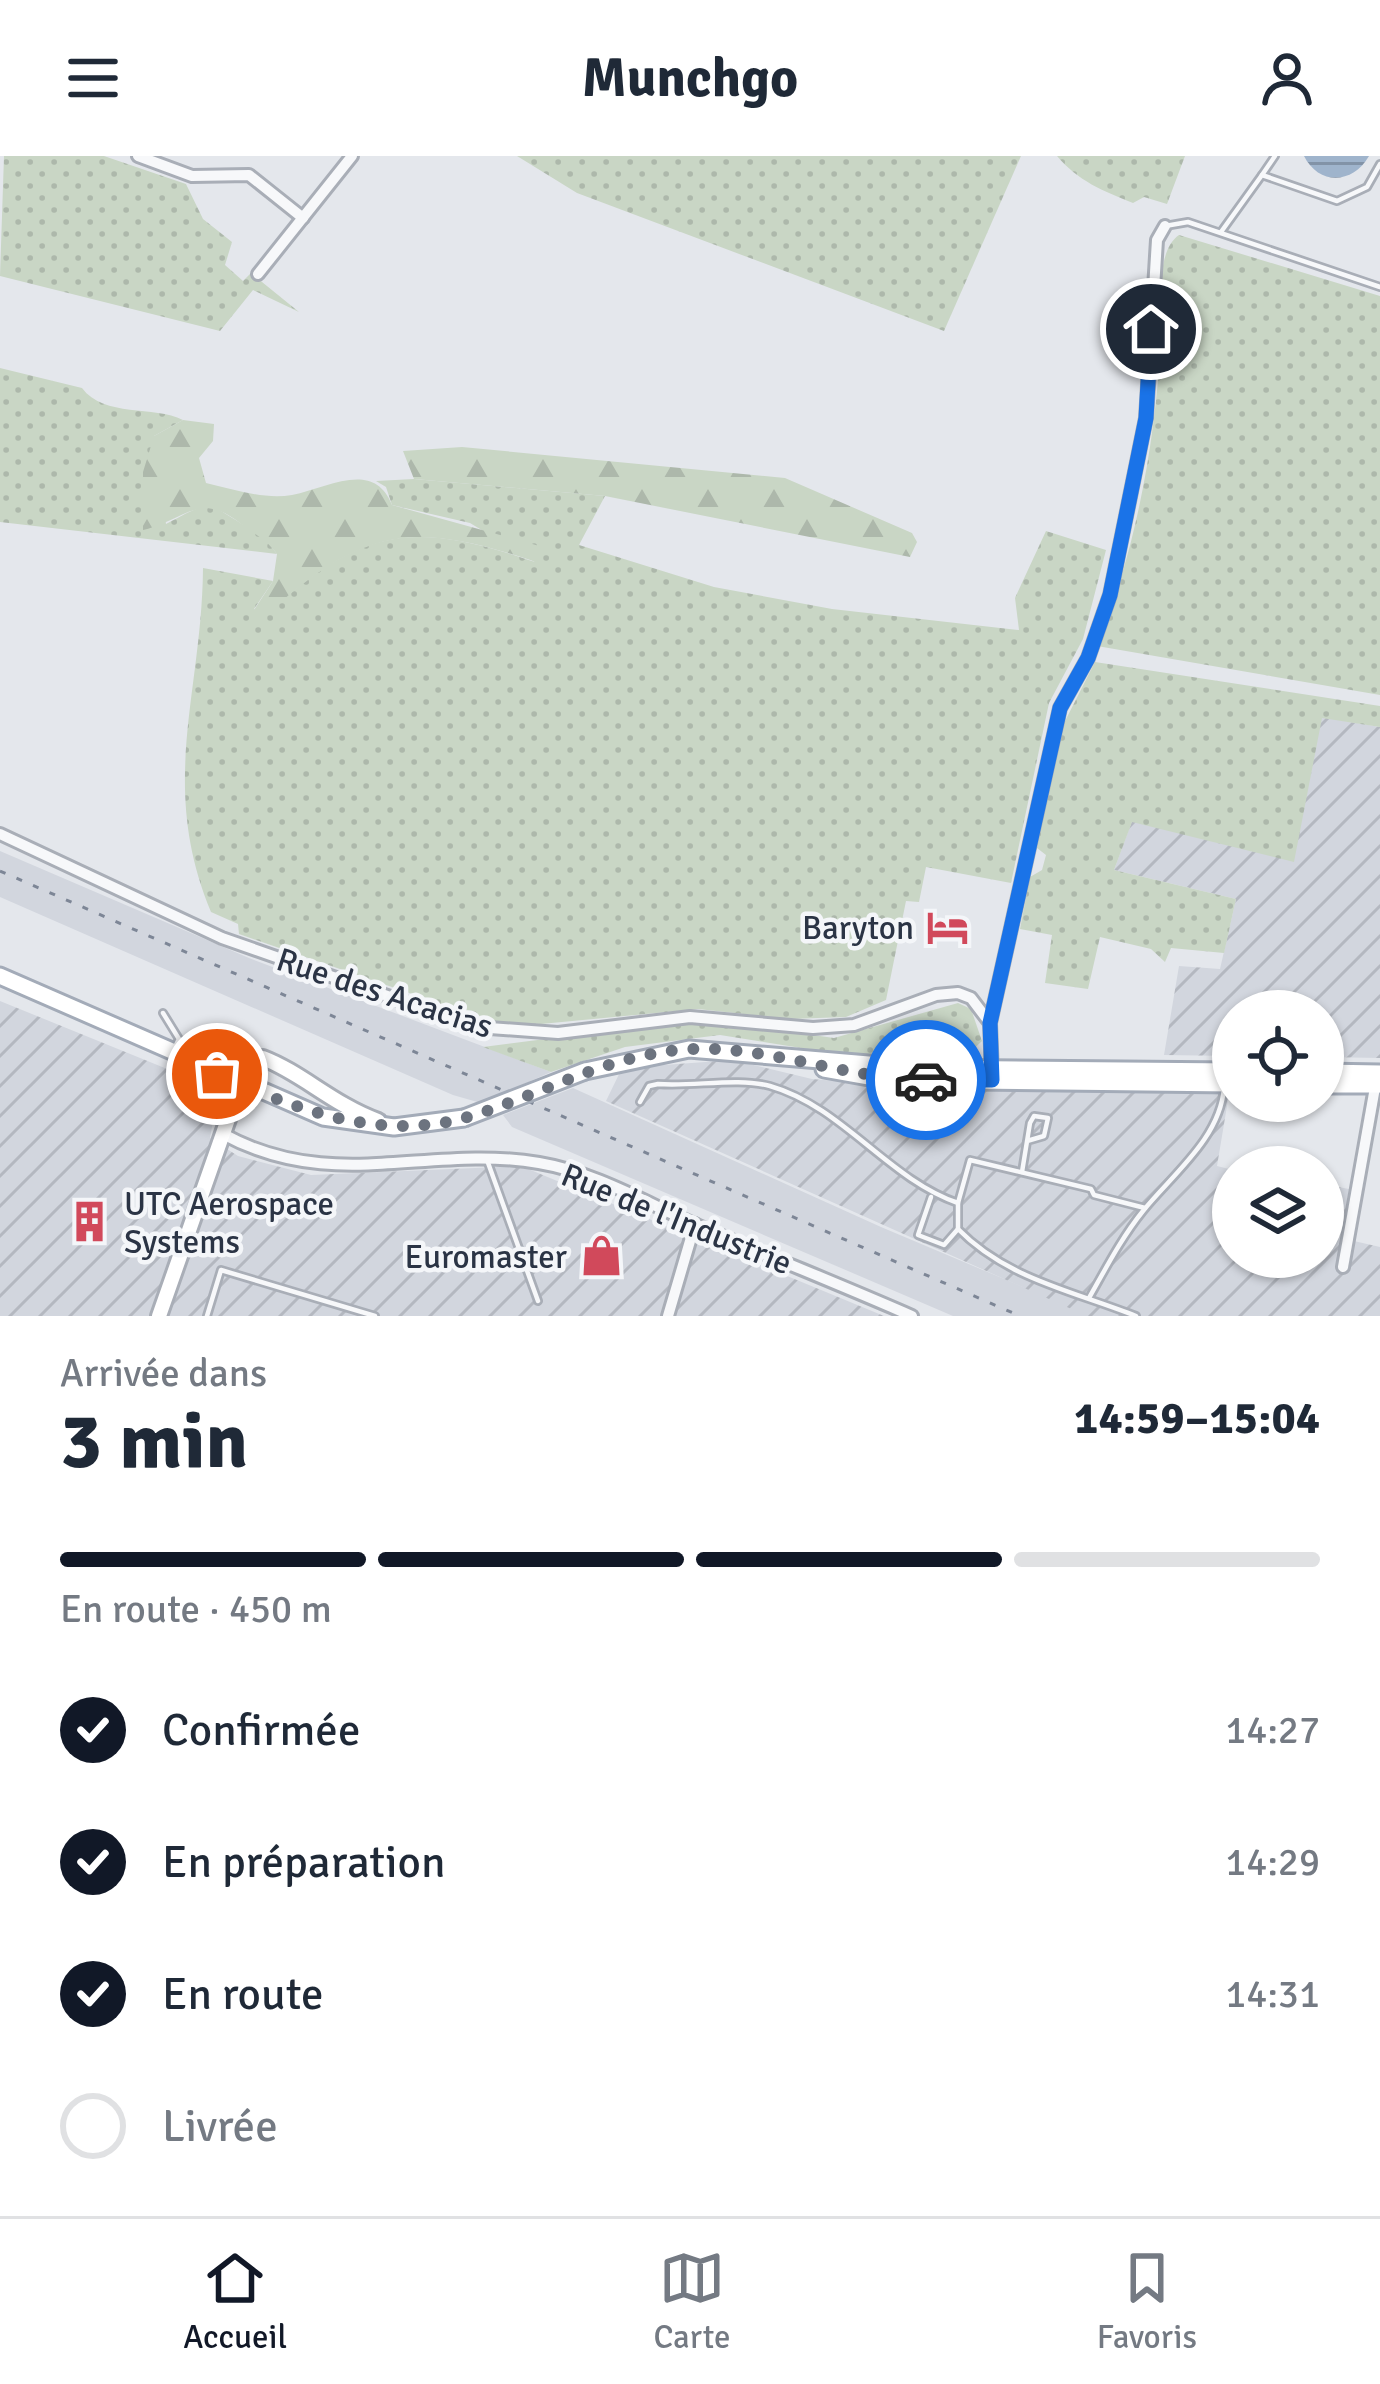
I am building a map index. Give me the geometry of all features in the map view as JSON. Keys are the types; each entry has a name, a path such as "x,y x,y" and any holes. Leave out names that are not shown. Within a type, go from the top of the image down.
{"main road":[{"path":"0,976 323,1117 394,1127 464,1118 585,1071 658,1052 758,1053 872,1079 992,1074 1212,1077"},
{"path":"159,1316 240,1084 253,1064 263,1058 342,1108 394,1127"},
{"path":"1344,1075 1378,1079"},
{"path":"1344,1083 1378,1079"}],"street":[{"path":"138,156 192,176 249,175 303,218"},
{"path":"258,274 352,156"},
{"path":"992,1074 990,1023 1060,708 1088,658 1110,595 1146,418 1156,240 1165,226"},
{"name":"Rue des Acacias","path":"0,834 222,938 476,1027 557,1033 691,1017 813,1028 854,1025 936,994 971,998 1001,986"},
{"path":"971,998 990,1023"},
{"path":"1344,1263 1378,1079"},
{"name":"Rue de l'Industrie","path":"224,1134 261,1153 327,1166 487,1160 579,1173 913,1316"},
{"path":"668,1316 695,1224"}],"lane":[{"path":"1220,232 1275,156"},
{"path":"1262,175 1337,201 1367,187 1380,164"},
{"path":"1165,226 1181,220 1380,287"},
{"path":"164,1013 179,1039 172,1054"},
{"path":"640,1102 649,1086 658,1084 766,1084 809,1103 932,1194 958,1203"},
{"path":"1022,1172 1027,1141 1034,1116 1048,1118 1044,1136 1027,1141"},
{"path":"1089,1298 1145,1208 1197,1149 1213,1122"},
{"path":"487,1160 538,1301"},
{"path":"932,1194 918,1235 944,1245 958,1229 958,1203 970,1160 1145,1208"},
{"path":"958,1229 1016,1274 1136,1316"},
{"path":"207,1316 221,1270 375,1316"},
{"path":"339,1316 342,1306"}],"shaded area":[{"path":"1322,717 1380,727 1380,1058 1344,1057 1344,990 1212,990 1212,1056 1164,1055 1179,966 1220,969 1236,899 1114,870 1132,821"},
{"path":"0,851 249,958 551,1072 481,1103 453,1095 0,897"},
{"path":"0,1001 209,1086 217,1099 210,1138 238,1156 311,1175 521,1166 884,1316 0,1316"},
{"path":"733,1060 812,1079 909,1087 1212,1088 1212,1122 1224,1122 1220,1146 1212,1146 1212,1278 1344,1278 1344,1239 1380,1247 1380,1316 1087,1316 606,1101 622,1068"},
{"path":"573,1088 1092,1316 953,1316 512,1127 503,1115"}],"green space":[{"path":"4,156 104,156 186,184 203,219 232,242 225,265 243,281 251,273 299,312 253,290 220,331 0,276"},
{"path":"517,156 1021,156 944,331 577,193"},
{"path":"1057,156 1185,156 1167,204 1144,197 1133,203 1111,194 1082,179"},
{"path":"1179,235 1380,296 1380,695 1097,646 1123,572 1141,496 1158,379 1163,268 1171,243"},
{"path":"0,368 82,388 103,404 183,420 154,436 166,524 208,506 260,536 277,554 0,522"},
{"path":"183,420 214,424 213,441 199,458 206,483 281,496 362,480 384,491 392,505 543,547 536,562 456,540 391,540 331,564 265,616 254,610 273,581 277,554 240,523 203,508 143,530 143,472 154,436"},
{"path":"462,447 785,478 912,533 917,542 910,557 605,496 414,479 403,451"},
{"path":"414,479 605,496 579,545 714,587 832,609 1019,630 1015,598 1046,531 1106,550 1083,639 1049,703 1011,883 926,867 919,902 906,901 886,1000 846,1017 790,1019 698,1009 541,1024 493,1022 239,934 238,924 211,912 195,866 187,822 187,739 203,568 273,581 254,609 265,615 331,564 361,548 391,540 455,540 535,562 470,523 392,505 386,487 376,481"},
{"path":"1095,662 1380,706 1380,727 1322,718 1294,862 1132,822 1114,870 1236,899 1224,953 1171,948 1165,962 1151,949 1100,937 1088,989 1045,983 1052,935 1020,929 1030,877 1042,870 1046,855 1037,848 1061,729"},
{"path":"958,1003 971,1009 982,1041 965,1057 952,1061 864,1058 720,1035 625,1047 551,1072 483,1047 663,1024 729,1023 834,1038"}],"water":[{"path":"1304,156 1369,156 1354,172 1336,178 1318,173"}],"railway":[{"path":"0,871 1020,1316"}],"way so far":[{"path":"217,1074 323,1117 394,1127 464,1118 619,1060 689,1049 758,1053 852,1076 926,1080"}],"place":[{"name":"Baryton","path":"948,927"},
{"name":"UTC Aerospace Systems","path":"90,1222"},
{"name":"Euromaster","path":"601,1256"}],"route":[{"path":"926,1080 992,1080 990,1023 1060,708 1088,658 1110,595 1146,418 1151,329"}]}
